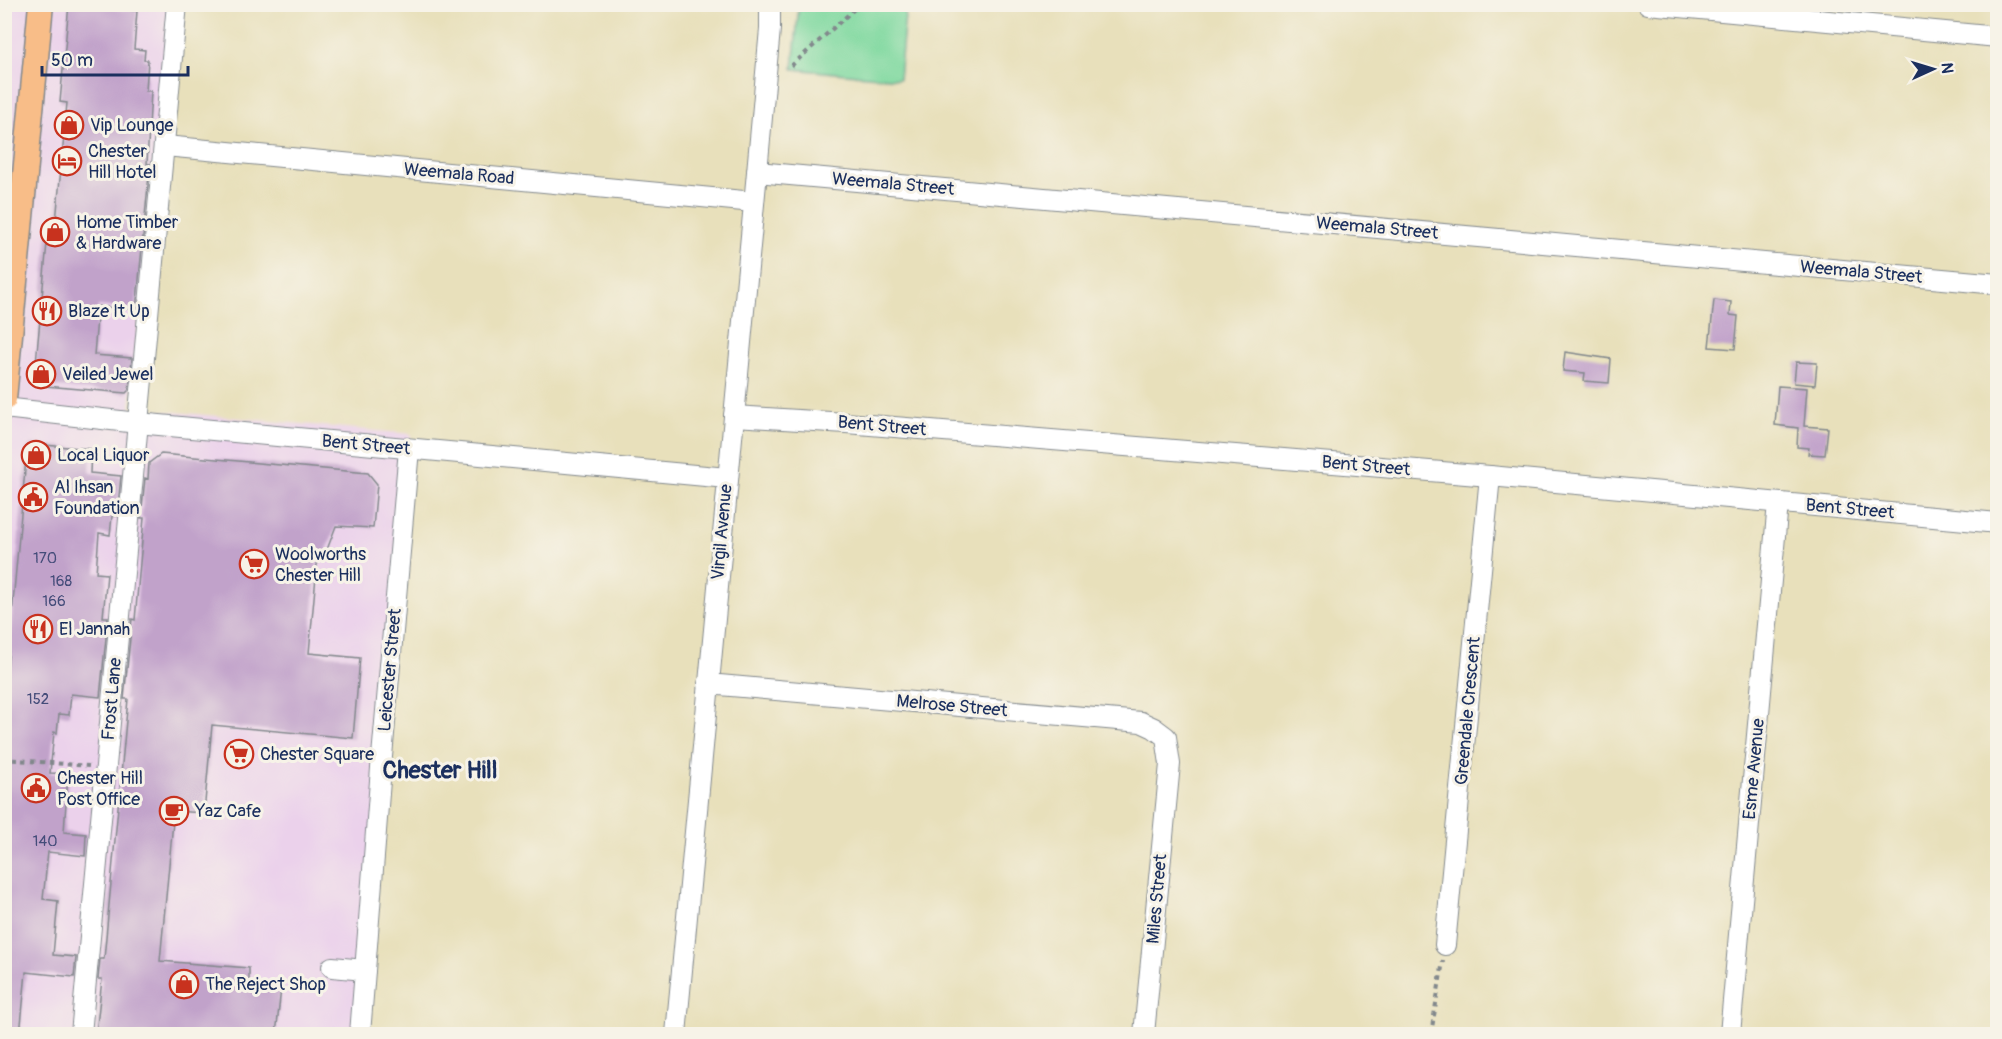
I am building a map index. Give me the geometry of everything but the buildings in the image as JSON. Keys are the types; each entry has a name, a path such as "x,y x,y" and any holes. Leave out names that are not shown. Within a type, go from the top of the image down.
{"main road":[{"path":"4,399 41,4"}],"street":[{"name":"Frost Lane","path":"81,1035 177,4"},
{"name":"Virgil Avenue","path":"676,1035 757,172 770,29 770,4"},
{"name":"Virgil Avenue","path":"770,29 776,4"},
{"path":"1648,4 1998,37"},
{"name":"Weemala Road","path":"165,146 754,202"},
{"name":"Weemala Street","path":"757,172 1998,284"},
{"name":"Bent Street","path":"4,408 138,423 727,478"},
{"name":"Bent Street","path":"734,416 846,423 1490,476 1998,523"},
{"name":"Leicester Street","path":"360,1035 409,449"},
{"name":"Greendale Crescent","path":"1445,945 1490,476"},
{"name":"Esme Avenue","path":"1730,1035 1778,503"},
{"name":"Melrose Street","path":"708,684 1141,722 1166,737 1170,764"},
{"name":"Miles Street","path":"1144,1035 1170,764"},
{"path":"332,967 365,970"}],"path":[{"path":"791,66 860,4"},
{"path":"4,759 96,767 105,770"},
{"path":"1431,1035 1445,945"}],"shaded area":[{"path":"5,5 170,5 130,408 411,434 358,1034 5,1034"}],"green space":[{"path":"799,5 906,5 899,79 793,69"}],"place":[{"name":"Vip Lounge","path":"69,125"},
{"name":"Chester Hill Hotel","path":"67,161"},
{"name":"Home Timber & Hardware","path":"55,232"},
{"name":"Blaze It Up","path":"47,311"},
{"name":"Veiled Jewel","path":"41,374"},
{"name":"Local Liquor","path":"36,455"},
{"name":"Al Ihsan Foundation","path":"33,497"},
{"name":"Woolworths Chester Hill","path":"254,564"},
{"name":"El Jannah","path":"38,629"},
{"name":"Chester Square","path":"239,754"},
{"name":"Chester Hill Post Office","path":"36,788"},
{"name":"Yaz Cafe","path":"174,811"},
{"name":"The Reject Shop","path":"184,984"}],"district":[{"name":"Chester Hill","path":"440,770"}]}
